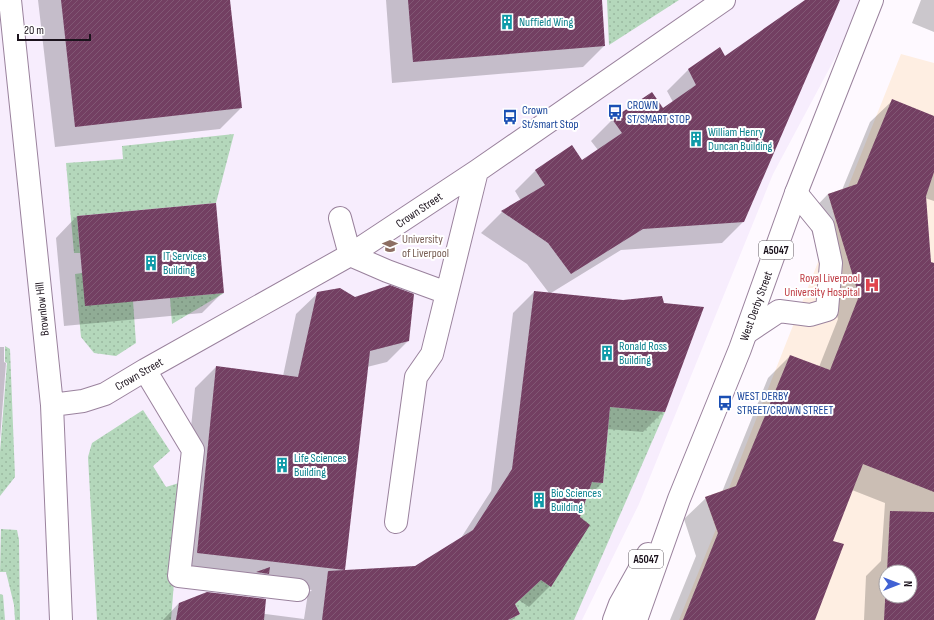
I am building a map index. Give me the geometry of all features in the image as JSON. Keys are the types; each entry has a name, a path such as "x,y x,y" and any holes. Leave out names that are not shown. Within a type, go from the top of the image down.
{"street":[{"name":"Brownlow Hill","path":"10,0 7,50 52,405 61,620"},
{"name":"Crown Street","path":"52,405 83,401 105,394 350,255 477,171 724,0"},
{"name":"West Derby Street","path":"636,620 679,499 746,334 796,193 872,0"},
{"path":"396,522 416,377 432,354 477,171"},
{"path":"746,334 780,311 810,315 827,310 831,263 823,226 796,193"},
{"path":"340,218 350,255 387,271 447,293"},
{"path":"145,370 193,450 179,576 298,590"},
{"name":"West Derby Street","path":"614,620 620,604 679,499"}],"shaded area":[{"name":"University of Liverpool","path":"0,0 866,0 773,174 639,504 582,620 0,620"},
{"name":"Royal Liverpool University Hospital","path":"901,54 934,63 934,620 679,620 716,529 705,497 729,488 835,219 828,194 848,187"}],"green space":[{"path":"607,0 679,0 609,45"},
{"path":"234,134 216,203 77,216 80,253 74,253 66,163 123,159 122,146"},
{"path":"82,273 133,301 136,343 116,356 94,353 81,337 75,274"},
{"path":"224,293 172,324 170,298"},
{"path":"5,346 10,349 15,477 0,496 0,452 7,363 5,362"},
{"path":"610,407 665,412 574,620 509,620 520,614 515,604 541,580 550,586 580,517 592,482 603,483"},
{"path":"143,410 170,451 153,466 166,487 182,482 171,620 97,620 88,457 92,443"},
{"path":"1,529 17,530 19,540 20,620 15,620 14,605 6,572 0,572"},
{"path":"0,594 3,595 5,620 0,620"}],"building":[{"path":"61,0 230,0 242,108 75,127"},
{"name":"Nuffield Wing","path":"408,0 602,0 605,46 413,62"},
{"name":"William Henry Duncan Building","path":"805,0 840,0 744,222 643,229 571,274 548,243 501,211 545,185 535,170 572,145 582,160 622,133 612,119 652,92 663,108 696,85 688,69 720,47 725,56"},
{"name":"Royal Liverpool University Hospital","path":"892,99 934,116 934,172 926,196 931,262 934,263 934,492 863,464 833,541 844,544 815,620 683,620 718,533 705,497 736,486 790,355 830,370 859,296 828,194 857,184"},
{"name":"IT Services Building","path":"216,203 224,293 85,306 77,216"},
{"name":"Life Sciences Building","path":"390,285 414,294 409,341 370,351 345,570 197,553 216,366 298,377 317,292 340,288 355,297"},
{"name":"Bio Sciences Building","path":"534,291 623,300 662,296 664,303 704,307 665,412 610,407 603,483 592,482 580,517 590,525 551,587 541,580 515,604 520,614 508,620 322,620 328,571 415,566 473,530 512,469"},
{"path":"890,511 934,512 934,620 884,620 885,604 918,604 918,564 887,564"},
{"path":"270,567 269,574 256,572"},
{"path":"207,592 266,599 264,620 176,620 179,603"}],"place":[{"name":"Nuffield Wing","path":"507,22"},
{"name":"CROWN ST/SMART STOP","path":"615,112"},
{"name":"Crown St/smart Stop","path":"510,117"},
{"name":"William Henry Duncan Building","path":"696,139"},
{"name":"University of Liverpool","path":"390,246"},
{"name":"IT Services Building","path":"151,263"},
{"name":"Royal Liverpool University Hospital","path":"872,285"},
{"name":"Ronald Ross Building","path":"607,353"},
{"name":"WEST DERBY STREET/CROWN STREET","path":"725,403"},
{"name":"Life Sciences Building","path":"282,465"},
{"name":"Bio Sciences Building","path":"539,500"}]}
